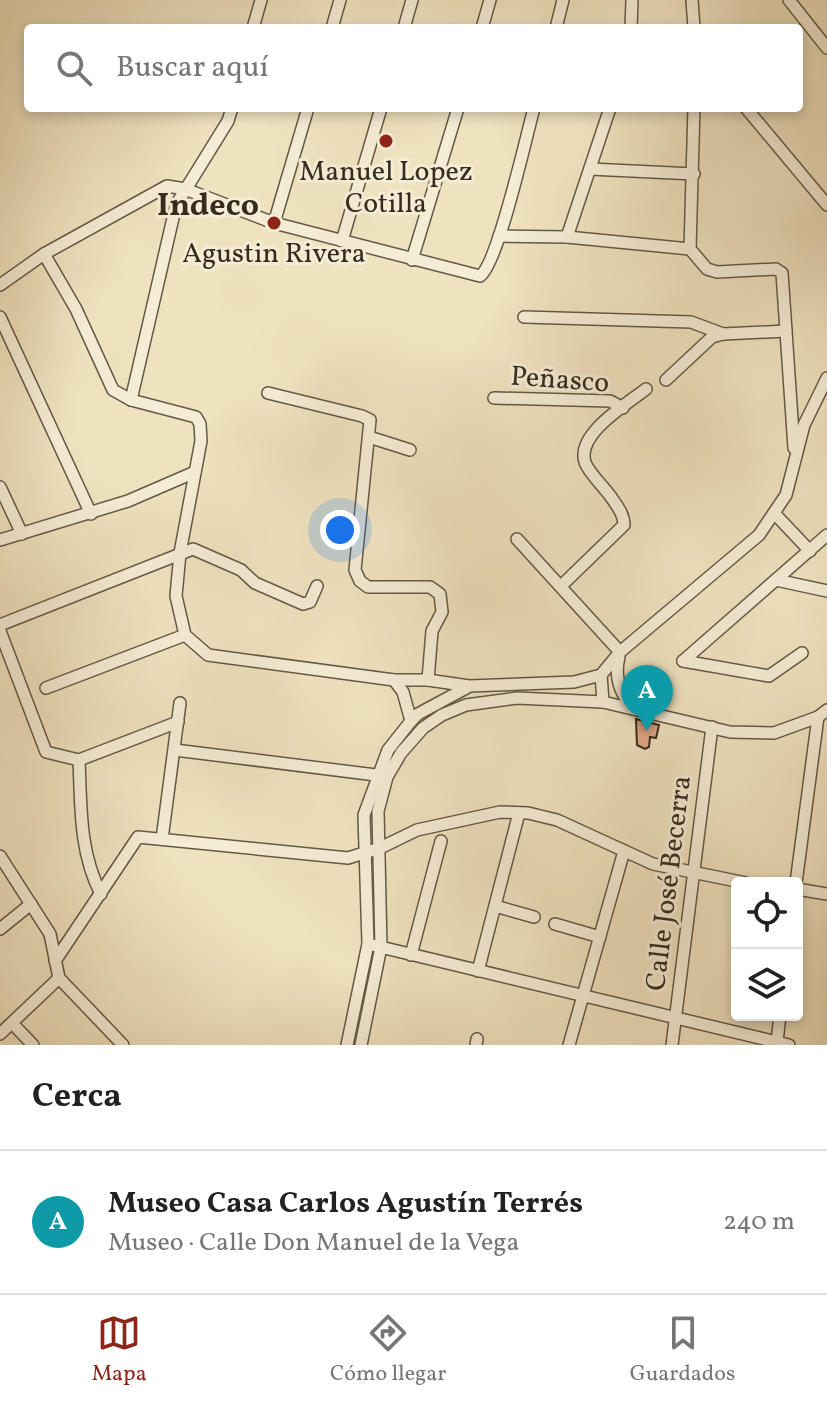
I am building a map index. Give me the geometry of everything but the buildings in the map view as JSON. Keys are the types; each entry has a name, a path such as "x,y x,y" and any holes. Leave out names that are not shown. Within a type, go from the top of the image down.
{"street":[{"path":"254,24 261,0"},
{"path":"333,24 340,0"},
{"path":"405,24 412,0"},
{"path":"483,24 490,0"},
{"path":"557,24 563,0"},
{"path":"631,24 632,0"},
{"path":"692,0 694,24"},
{"path":"789,0 827,48"},
{"path":"131,400 176,205 231,112"},
{"path":"274,223 307,112"},
{"path":"342,241 380,112"},
{"path":"412,260 457,112"},
{"path":"0,285 44,254 161,188 173,186 274,223 480,276 486,270 499,236 533,112"},
{"path":"567,237 609,112"},
{"path":"694,112 690,249 707,269 717,272 776,269 782,273 795,460"},
{"path":"749,112 827,205"},
{"path":"590,169 694,174"},
{"path":"499,236 567,237 690,249"},
{"path":"44,254 76,309 113,390 131,400 196,417 201,431 180,553 176,596 185,635 208,655 394,680 428,680 469,686 574,682 601,675 620,652 759,535 786,495 804,425 827,378"},
{"path":"0,317 91,514"},
{"path":"524,317 691,322 723,334"},
{"path":"666,380 712,337 786,331"},
{"path":"561,586 624,525 622,513 587,467 584,453 591,434 646,389"},
{"path":"268,393 371,422 355,570 360,581 368,587 430,587 440,594 442,612 432,631 428,680"},
{"name":"Peñasco","path":"494,398 610,401 623,408"},
{"path":"369,437 410,450"},
{"path":"0,540 91,514 195,472"},
{"path":"0,487 22,534"},
{"path":"774,513 810,551"},
{"path":"802,653 769,676 683,661 827,535"},
{"path":"517,539 620,652"},
{"path":"0,625 193,549 241,570 255,583 303,604 310,602 317,586"},
{"path":"776,580 827,591"},
{"path":"0,631 46,752 79,760 178,722"},
{"path":"46,688 185,635"},
{"path":"620,652 616,670 624,697 632,708"},
{"path":"601,675 603,702"},
{"path":"394,680 403,692 411,721"},
{"path":"347,1045 368,944 372,851 388,750 418,714 469,686"},
{"path":"383,776 423,728 442,715 466,705 517,698 575,699 632,708 730,732 774,733 822,714"},
{"path":"162,839 180,703"},
{"path":"797,877 822,714"},
{"name":"Calle José Becerra","path":"672,1045 712,727"},
{"path":"175,750 383,776"},
{"path":"79,760 83,837 92,878 101,894"},
{"path":"55,961 138,837 348,858 372,851 417,830 500,812 519,813 557,820 653,864 731,880"},
{"path":"478,971 519,813"},
{"path":"411,955 441,841"},
{"path":"361,1045 381,947 372,851"},
{"path":"569,1045 624,851"},
{"path":"0,856 50,934 59,978 123,1045"},
{"path":"803,890 827,894"},
{"path":"0,929 31,904"},
{"path":"495,906 534,917"},
{"path":"555,924 600,937"},
{"path":"368,944 783,1044 781,1021"},
{"path":"0,1034 59,978"},
{"path":"13,1024 33,1045"}],"place":[{"name":"Manuel Lopez Cotilla","path":"386,141"},
{"name":"Agustin Rivera","path":"274,223"},
{"name":"Museo Casa Carlos Agustín Terrés","path":"647,731"}],"district":[{"name":"Indeco","path":"208,204"}]}
